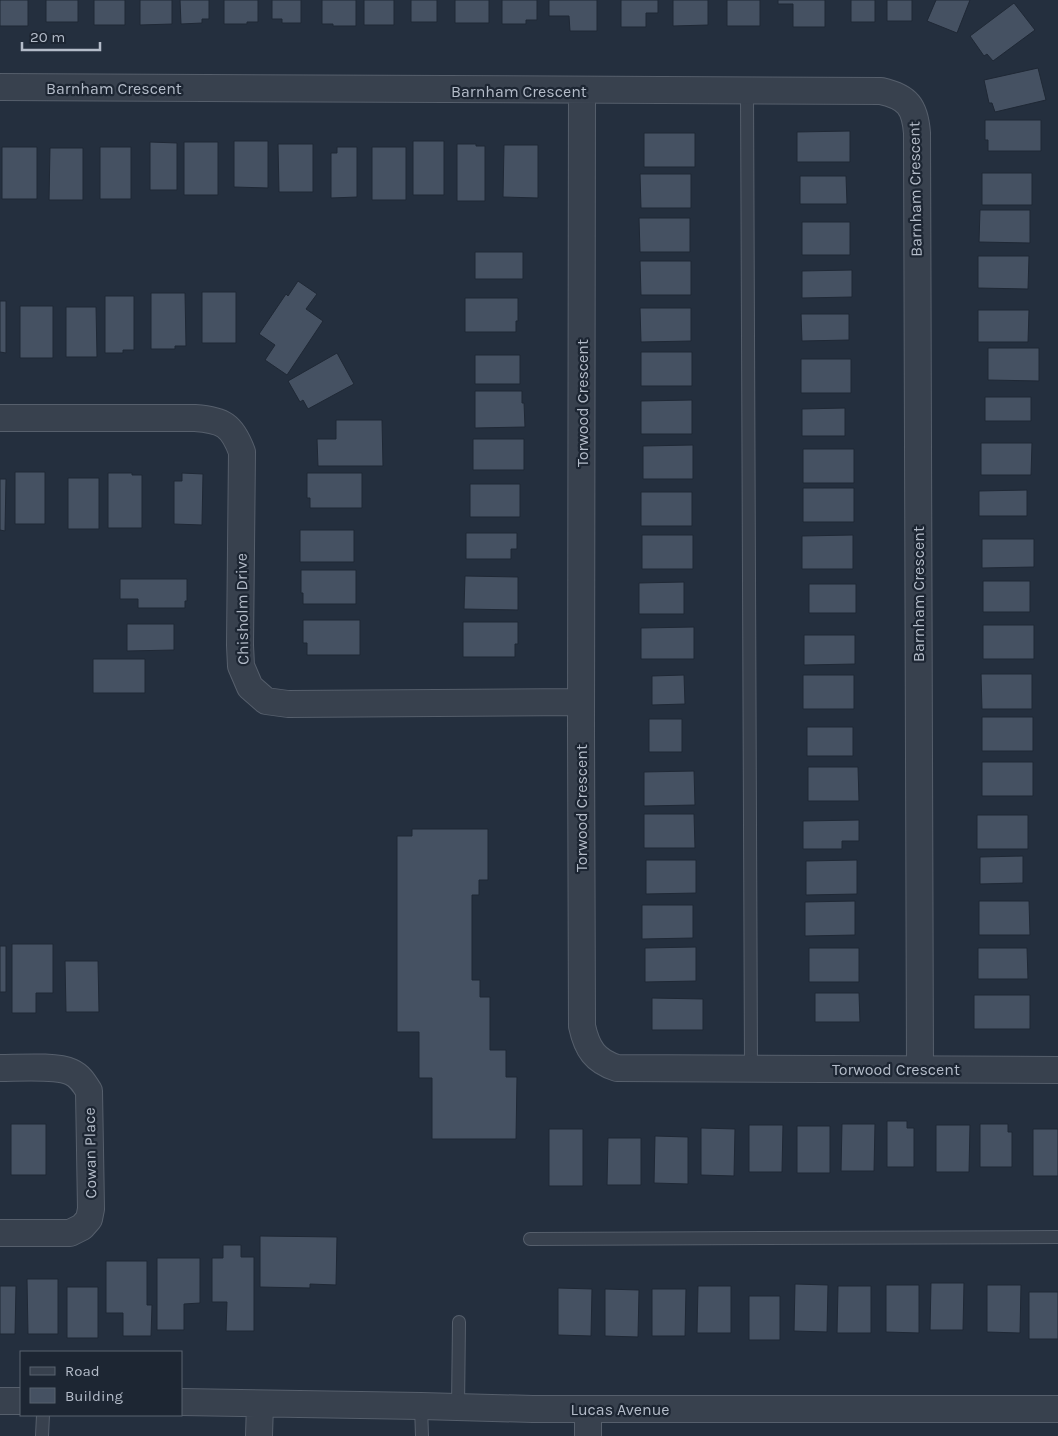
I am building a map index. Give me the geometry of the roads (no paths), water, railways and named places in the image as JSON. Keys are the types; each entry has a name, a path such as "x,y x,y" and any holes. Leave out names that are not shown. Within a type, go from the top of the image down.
{"street":[{"name":"Barnham Crescent","path":"0,87 881,91 897,94 909,105 916,118 920,1068"},
{"name":"Torwood Crescent","path":"582,91 582,1026 585,1040 603,1064 618,1068 1058,1070"},
{"name":"Chisholm Drive","path":"0,418 195,418 212,419 226,425 236,436 242,452 241,666 250,686 266,701 288,704 581,702"},
{"name":"Cowan Place","path":"0,1068 58,1068 70,1071 82,1080 89,1091 91,1209 89,1219 82,1227 70,1233 0,1233"},
{"path":"0,1401 20,1401"},
{"name":"Lucas Avenue","path":"182,1402 588,1409 1058,1409"},
{"path":"260,1404 260,1436"},
{"path":"588,1409 588,1436"}],"lane":[{"path":"747,91 751,1069"},
{"path":"530,1239 1058,1236"},
{"path":"458,1407 460,1322"},
{"path":"421,1406 422,1436"},
{"path":"42,1436 43,1416"}]}
